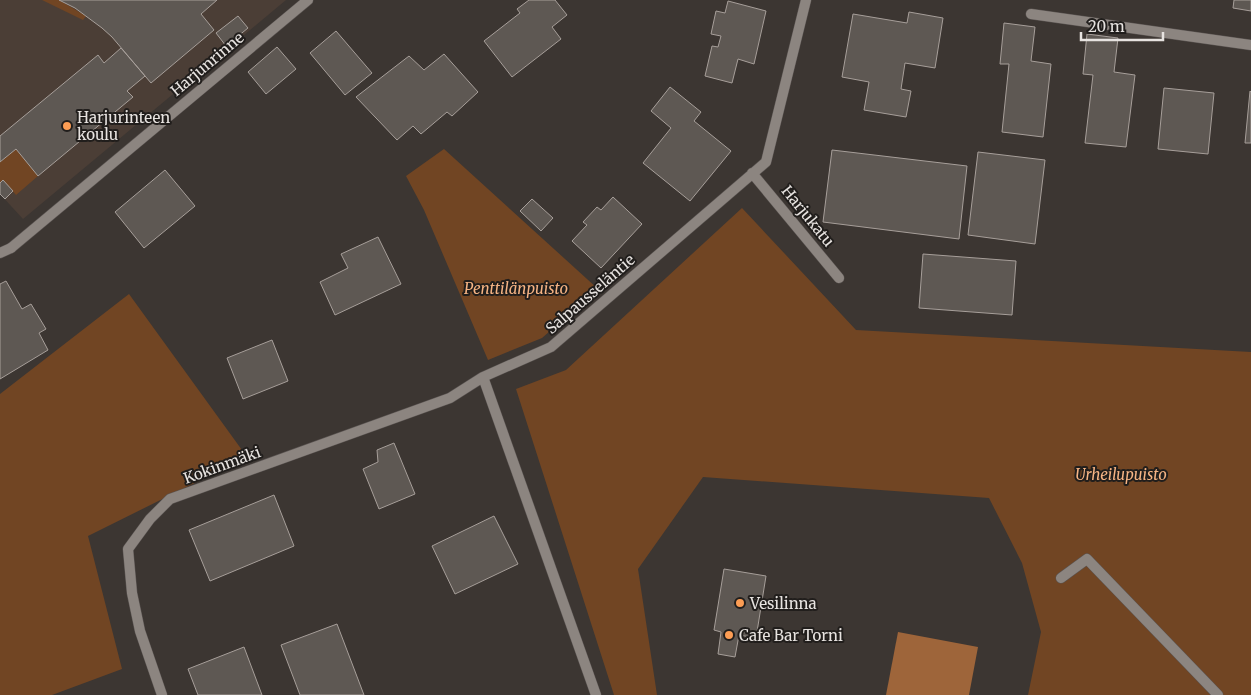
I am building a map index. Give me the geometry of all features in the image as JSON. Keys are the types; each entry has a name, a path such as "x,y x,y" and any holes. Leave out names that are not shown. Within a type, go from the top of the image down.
{"street":[{"name":"Harjunrinne","path":"0,253 11,248 308,0"},
{"name":"Salpausseläntie","path":"483,377 551,347 766,162 806,0"},
{"path":"1031,14 1251,45"},
{"name":"Harjukatu","path":"752,173 839,278"},
{"path":"483,377 596,695"},
{"name":"Kokinmäki","path":"162,695 140,631 132,593 128,549 150,519 170,499 450,398 483,377"},
{"path":"1061,578 1087,559 1218,695"}],"shaded area":[{"name":"Harjurinteen koulu","path":"0,0 286,0 23,219 0,194"},
{"path":"898,632 978,647 969,695 886,695"}],"green space":[{"path":"42,0 59,0 86,16 83,20"},
{"path":"16,149 38,176 16,195 3,180 0,183 0,162"},
{"name":"Penttilänpuisto","path":"444,149 598,289 542,338 488,360 424,210 406,176"},
{"name":"Urheilupuisto","path":"742,208 856,330 1251,352 1251,695 1028,695 1041,632 1022,563 989,498 703,477 638,569 657,695 614,695 516,389 566,370"},
{"path":"129,294 247,457 88,536 122,669 52,695 0,695 0,394"}],"building":[{"path":"59,0 217,0 201,14 214,30 151,83 112,37 75,8"},
{"path":"529,0 555,0 567,15 552,27 561,39 512,77 484,41 520,13 517,9"},
{"path":"1234,0 1251,0 1251,11 1233,8"},
{"path":"728,1 766,11 754,64 738,59 732,83 705,76 712,46 718,47 721,36 711,34 716,11 725,13"},
{"path":"909,12 943,18 935,68 905,63 901,89 911,91 906,117 864,110 869,82 842,77 853,14 907,23"},
{"path":"238,16 248,28 226,46 216,33"},
{"path":"1004,23 1035,27 1031,61 1051,64 1043,137 1002,132 1009,64 1000,64"},
{"path":"336,31 372,73 345,95 310,53"},
{"path":"1087,34 1118,38 1114,72 1135,75 1126,147 1085,143 1093,75 1083,74"},
{"path":"277,47 296,69 266,94 248,72"},
{"path":"121,48 145,76 127,91 133,97 38,176 16,149 0,162 0,136 98,55 104,63"},
{"path":"444,54 478,92 452,116 447,112 421,134 413,126 397,140 356,97 409,56 424,70"},
{"path":"670,87 701,112 694,121 731,151 690,201 643,163 671,128 651,111"},
{"path":"1164,88 1214,93 1208,154 1158,149"},
{"path":"1250,91 1251,143 1245,143"},
{"path":"832,150 967,166 959,239 823,222"},
{"path":"978,152 1045,160 1035,244 968,235"},
{"path":"165,170 195,206 144,248 115,212"},
{"path":"3,180 13,191 5,199 0,194 0,183"},
{"path":"613,197 642,224 601,268 572,241 587,225 583,222 597,207 601,210"},
{"path":"532,199 553,218 541,231 520,211"},
{"path":"378,237 401,284 335,315 320,282 348,268 341,254"},
{"path":"923,254 1016,261 1012,315 919,308"},
{"path":"6,281 22,309 31,304 46,329 39,333 48,350 0,379 0,284"},
{"path":"272,340 288,381 243,399 227,358"},
{"path":"394,443 415,494 379,509 363,469 378,462 377,450"},
{"path":"274,495 294,546 210,581 189,530"},
{"path":"494,516 518,564 455,594 432,546"},
{"name":"Vesilinna","path":"724,569 766,576 756,638 739,635 735,657 718,654 721,632 714,630"},
{"path":"337,624 364,695 300,695 281,645"},
{"path":"244,647 262,695 198,695 188,669"}],"place":[{"name":"Harjurinteen koulu","path":"67,126"},
{"name":"Vesilinna","path":"740,603"},
{"name":"Cafe Bar Torni","path":"729,635"}]}
